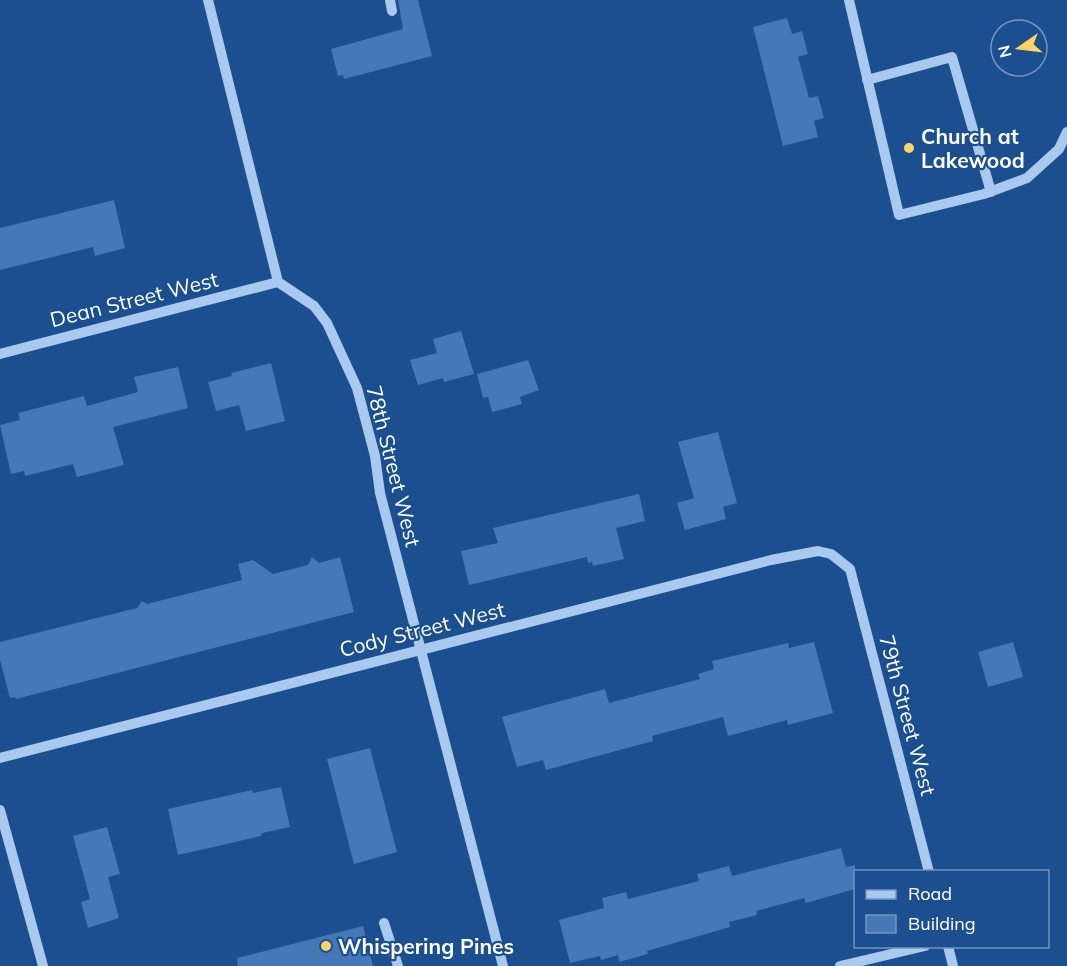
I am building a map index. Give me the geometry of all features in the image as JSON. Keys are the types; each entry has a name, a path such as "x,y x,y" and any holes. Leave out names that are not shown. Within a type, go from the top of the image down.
{"street":[{"path":"208,0 279,282"},
{"path":"849,0 900,215 991,192 1027,178 1059,149 1067,132"},
{"path":"867,80 952,57 991,192"},
{"name":"Dean Street West","path":"0,354 279,282"},
{"name":"78th Street West","path":"279,282 314,306 327,323 357,388 375,456 380,493 503,966"},
{"name":"Cody Street West","path":"0,758 771,560 818,551 831,554 850,569"},
{"name":"79th Street West","path":"850,569 928,870"},
{"path":"0,810 39,965"},
{"path":"384,923 398,966"},
{"path":"840,966 916,948"},
{"path":"948,948 953,966"}],"building":[{"path":"398,0 418,0 432,56 344,79 343,75 338,76 331,49 403,29"},
{"path":"787,18 792,34 802,31 808,54 798,57 809,98 818,96 824,118 814,121 818,137 783,146 753,27"},
{"path":"114,200 125,248 95,256 93,247 0,270 0,228"},
{"path":"461,331 474,374 444,382 443,378 418,385 410,360 437,353 433,339"},
{"path":"528,360 539,390 520,397 522,404 492,412 488,397 483,398 477,374"},
{"path":"271,363 285,421 246,431 239,405 216,411 208,382 232,376 231,373"},
{"path":"178,367 188,408 113,427 124,465 77,477 73,464 25,476 24,471 11,474 0,425 20,420 18,413 84,396 87,406 138,392 134,377"},
{"path":"718,432 737,503 723,507 726,519 685,530 677,503 694,498 678,442"},
{"path":"639,494 645,521 616,528 624,559 593,566 592,562 588,563 587,557 469,585 461,551 498,543 493,528"},
{"path":"312,557 319,563 340,557 354,612 16,699 15,697 10,698 0,660 0,642 137,608 142,601 147,604 242,580 238,564 253,560 273,574 308,565"},
{"path":"814,642 833,713 788,725 787,720 728,736 723,717 652,736 653,741 546,770 543,760 517,767 502,717 605,689 609,703 700,679 698,674 714,669 712,661 788,643 789,648"},
{"path":"1013,642 1023,677 988,687 978,652"},
{"path":"370,748 397,852 354,864 327,759"},
{"path":"281,787 290,827 178,855 168,809 252,790 253,793"},
{"path":"107,827 120,874 108,877 119,918 88,928 81,902 90,899 73,836"},
{"path":"841,848 846,867 855,865 854,889 806,903 804,898 756,911 757,915 729,922 730,927 647,951 648,954 619,962 618,955 601,960 600,956 570,963 559,920 604,908 602,898 626,892 628,899 699,881 697,874 729,866 732,876"},
{"name":"Whispering Pines","path":"363,926 373,966 238,966 237,958"}],"place":[{"name":"Church at Lakewood","path":"909,148"},
{"name":"Whispering Pines","path":"326,946"}]}
